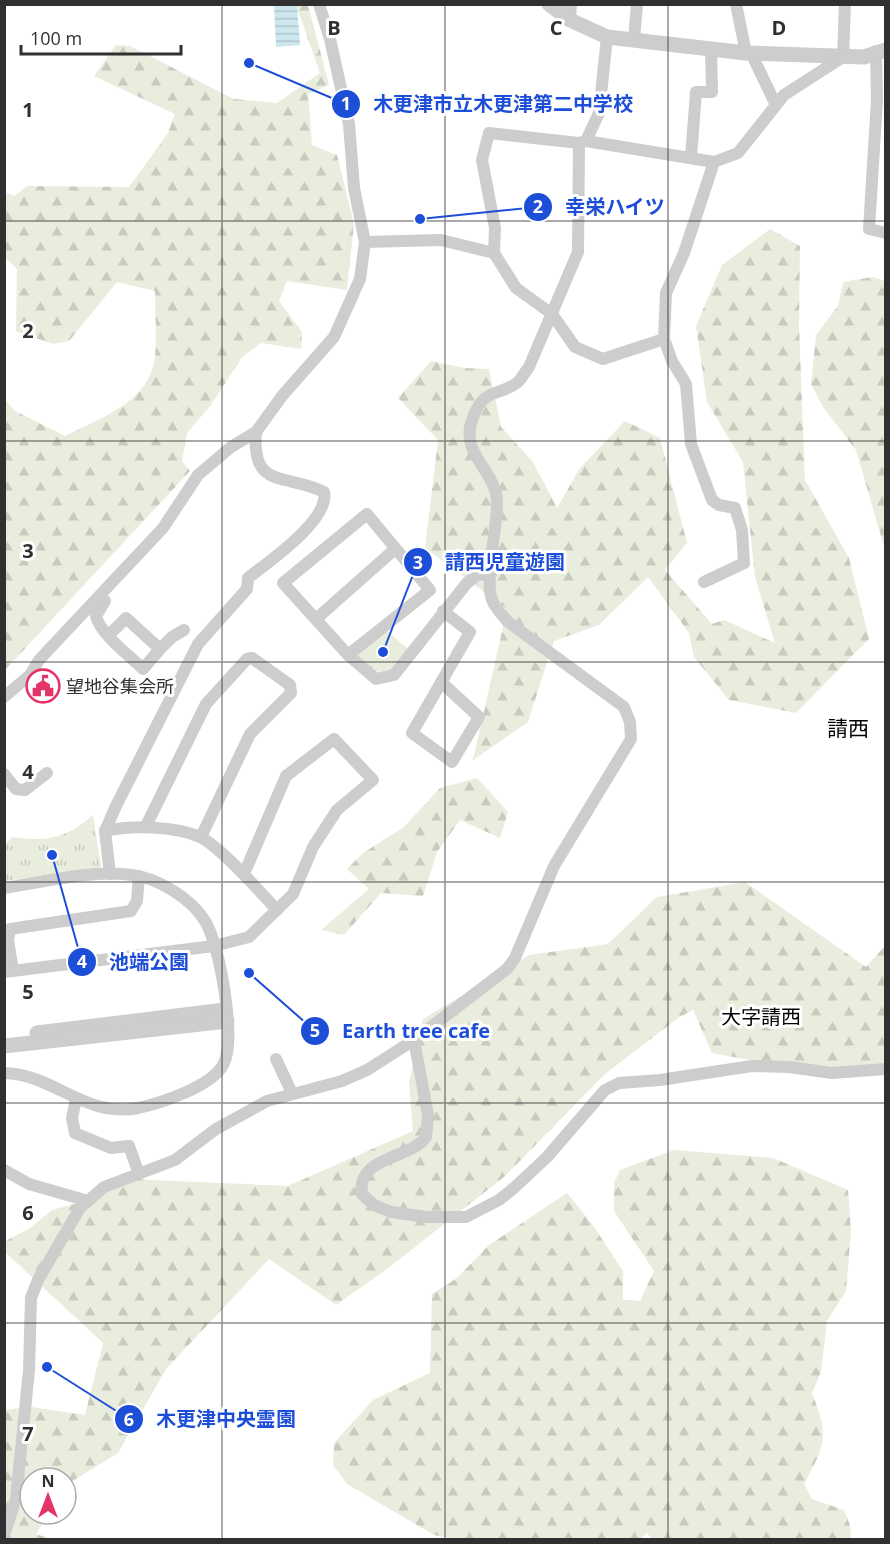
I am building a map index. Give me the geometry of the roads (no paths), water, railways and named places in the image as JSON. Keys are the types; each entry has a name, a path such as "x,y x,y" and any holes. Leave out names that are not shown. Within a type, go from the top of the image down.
{"street":[{"path":"4,697 30,675 39,660 116,582 162,528 198,475 231,447 256,432 282,396 334,337 360,279 365,242 354,188 349,124 319,4"},
{"path":"549,4 571,12 607,37 748,53 864,57 881,51 870,229 885,234"},
{"path":"634,40 637,4"},
{"path":"736,4 748,53 776,105"},
{"path":"843,57 844,4"},
{"path":"4,1535 16,1499 29,1370 31,1298 70,1222 88,1200 104,1187 175,1160 210,1133 249,1110 292,1093 342,1081 367,1071 414,1040 507,969 515,958 554,866 631,739 630,722 624,707 507,621 493,602 491,574 497,501 494,482 475,458 470,439 472,419 482,399 517,383 529,367 578,252 582,142 598,113 607,37"},
{"path":"691,157 696,92 712,92 711,49"},
{"path":"664,339 603,359 575,347 552,314 516,288 494,253 495,228 482,160 489,133 582,142 714,162 738,153 784,95 843,57"},
{"path":"704,582 744,563 742,530 735,508 718,505 712,500 691,444 686,384 672,361 664,339 666,293 684,253 714,162"},
{"path":"365,242 441,240 494,253"},
{"path":"110,874 105,831 198,644 247,589 248,578 315,522 326,499 324,492 309,484 279,481 268,475 254,453 256,432"},
{"path":"348,655 430,590 367,514 283,583 348,655 376,679 394,675 419,646 443,611 477,574 491,574"},
{"path":"316,619 395,549"},
{"path":"116,582 96,616 98,624 143,669 172,637 184,630"},
{"path":"441,682 478,717 452,762 412,734 441,682 470,632 443,611"},
{"path":"110,635 126,618 160,649"},
{"path":"146,826 206,704 247,659 252,658 290,685 291,693 250,734 201,837"},
{"path":"139,876 137,902 130,910 10,929 9,972 214,946 249,937 293,894 314,847 337,810 373,780 334,739 286,776 244,874"},
{"path":"4,774 16,789 25,790 47,773"},
{"path":"105,831 146,826 201,837 244,874 277,910"},
{"path":"4,888 110,874 139,876 166,886 187,901 206,922 214,946 229,1046 225,1063 215,1076 201,1085 136,1108 95,1107 49,1084 4,1073"},
{"path":"4,1037 226,1016"},
{"path":"4,1046 226,1016"},
{"path":"414,1040 428,1115 426,1137 418,1145 377,1164 365,1176 362,1194 374,1205 391,1212 447,1218 466,1217 499,1200 547,1157 578,1119 612,1085 752,1066 789,1067 832,1073 885,1070"},
{"path":"276,1059 292,1093"},
{"path":"76,1099 72,1118 75,1132 111,1148 129,1146 139,1174"},
{"path":"4,1170 29,1184 88,1200"}],"water":[{"path":"297,5 300,45 276,47 274,6"}],"place":[{"name":"木更津市立木更津第二中学校","path":"249,63"},
{"name":"幸栄ハイツ","path":"420,219"},
{"name":"請西児童遊園","path":"383,652"},
{"name":"望地谷集会所","path":"43,686"},
{"name":"池端公園","path":"52,855"},
{"name":"Earth tree cafe","path":"249,973"},
{"name":"木更津中央霊園","path":"47,1367"}],"district":[{"name":"請西","path":"848,728"},
{"name":"大字請西","path":"761,1016"}]}
